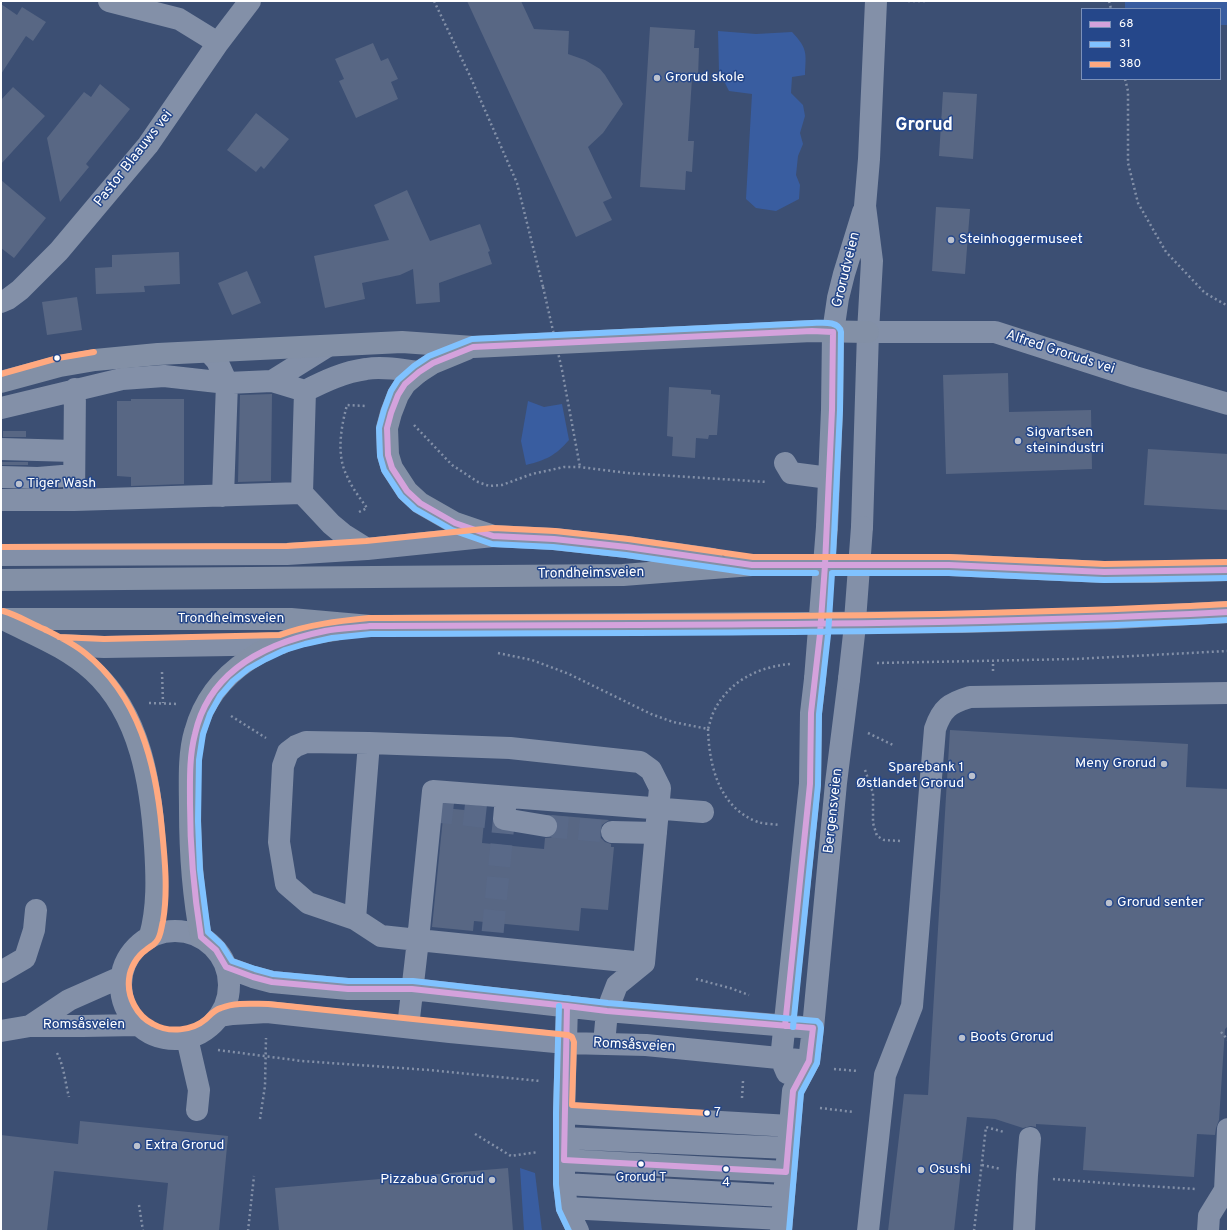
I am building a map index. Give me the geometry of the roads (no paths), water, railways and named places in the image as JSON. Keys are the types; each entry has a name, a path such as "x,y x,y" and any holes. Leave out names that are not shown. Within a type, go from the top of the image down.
{"highway":[{"path":"1,382 60,366 95,360 158,354 402,342 473,347 806,332 878,332"},
{"path":"473,347 434,363 405,384 398,395 391,413 387,428 387,442 388,455 392,468 407,491 420,503 455,523 493,536 525,536 583,542 752,565"},
{"name":"Trondheimsveien","path":"1,580 623,575 752,565 949,566 1111,572 1228,570"},
{"name":"Trondheimsveien","path":"2,619 291,619 370,626 962,622 1116,618 1228,612"},
{"path":"2,619 59,645 80,659 106,684 121,705 134,734 145,769 151,796 154,822 157,892 155,918 150,936"},
{"path":"201,937 194,894 191,861 190,775 195,732 204,708 212,693 223,680 248,659 282,643 297,637 326,631 370,626"}],"street":[{"path":"109,1 179,19 218,44"},
{"name":"Pastor Blaauws vei","path":"1,302 8,299 20,290 59,251 148,145 218,44 250,1"},
{"name":"Grorudveien","path":"862,526 878,332 872,262 865,206 869,159 876,1"},
{"name":"Grorudveien","path":"827,527 833,332 838,298 844,274 865,206"},
{"name":"Alfred Groruds vei","path":"878,332 995,332 1135,377 1228,404"},
{"path":"272,381 328,346"},
{"path":"209,352 217,361 227,383 223,496"},
{"path":"1,408 75,389 122,379 164,376 227,383 272,381 305,391 330,378 348,372 368,368 420,372"},
{"path":"74,500 75,389"},
{"path":"305,391 302,492 331,524 343,534 367,549"},
{"path":"1,450 74,451"},
{"path":"785,463 791,473 829,478"},
{"path":"1,477 38,478 74,475"},
{"path":"1,500 74,500 223,496 302,492"},
{"name":"Bergensveien","path":"782,1225 793,1091 809,1061 813,1028 836,784 855,627 862,526"},
{"name":"Bergensveien","path":"793,1091 781,1059 810,784 811,713 816,679 827,527"},
{"path":"1,555 287,554 367,549 493,536"},
{"path":"59,645 104,647 282,643"},
{"path":"868,1231 885,1075 912,1006 935,729 939,717 956,701 970,697 1228,693"},
{"path":"604,1044 607,1011 617,985 644,963 660,788 651,770 640,762 510,748 306,742 296,746 288,752 283,766 279,842 286,884 308,903 355,919 382,936 644,963"},
{"path":"355,919 370,743"},
{"path":"408,1027 433,791 658,810 703,812"},
{"path":"506,797 504,818 546,826"},
{"path":"612,832 656,833"},
{"path":"1,972 25,958 34,930 36,910"},
{"path":"167,931 184,932 201,937 212,945 220,955 226,967 229,983 228,994 220,1016 200,1033 187,1038 169,1038 153,1034 138,1025 130,1015 124,1003 121,991 121,977 131,953 139,944 150,936 167,931"},
{"path":"226,967 272,982 355,989 412,989 607,1011 813,1028"},
{"name":"Romsåsveien","path":"30,1026 69,1000 121,977"},
{"path":"567,1006 564,1184 567,1208 583,1230"},
{"name":"Romsåsveien","path":"220,1016 267,1012 566,1043 646,1045 809,1061"},
{"name":"Romsåsveien","path":"1,1031 30,1026 138,1025"},
{"path":"187,1038 199,1090 197,1110"},
{"path":"564,1113 790,1126"},
{"path":"1215,1220 1226,1190 1228,1129"},
{"path":"564,1138 788,1148"},
{"path":"1024,1231 1026,1175 1030,1138"},
{"path":"564,1160 786,1172"},
{"path":"564,1184 784,1196"},
{"path":"567,1208 782,1225"}],"tunnel":[{"path":"431,811 504,819 491,948"},
{"path":"546,826 612,832"}],"place":[{"name":"Grorud skole","path":"657,78"},
{"name":"Steinhoggermuseet","path":"951,240"},
{"name":"Sigvartsen steinindustri","path":"1018,441"},
{"name":"Tiger Wash","path":"19,484"},
{"name":"Meny Grorud","path":"1164,764"},
{"name":"Sparebank 1 Østlandet Grorud","path":"972,776"},
{"name":"Grorud senter","path":"1109,903"},
{"name":"Boots Grorud","path":"962,1038"},
{"name":"7","path":"707,1113"},
{"name":"Extra Grorud","path":"137,1146"},
{"name":"Grorud T","path":"641,1164"},
{"name":"4","path":"726,1169"},
{"name":"Osushi","path":"921,1170"},
{"name":"Pizzabua Grorud","path":"492,1180"}],"district":[{"name":"Grorud","path":"924,126"}]}
